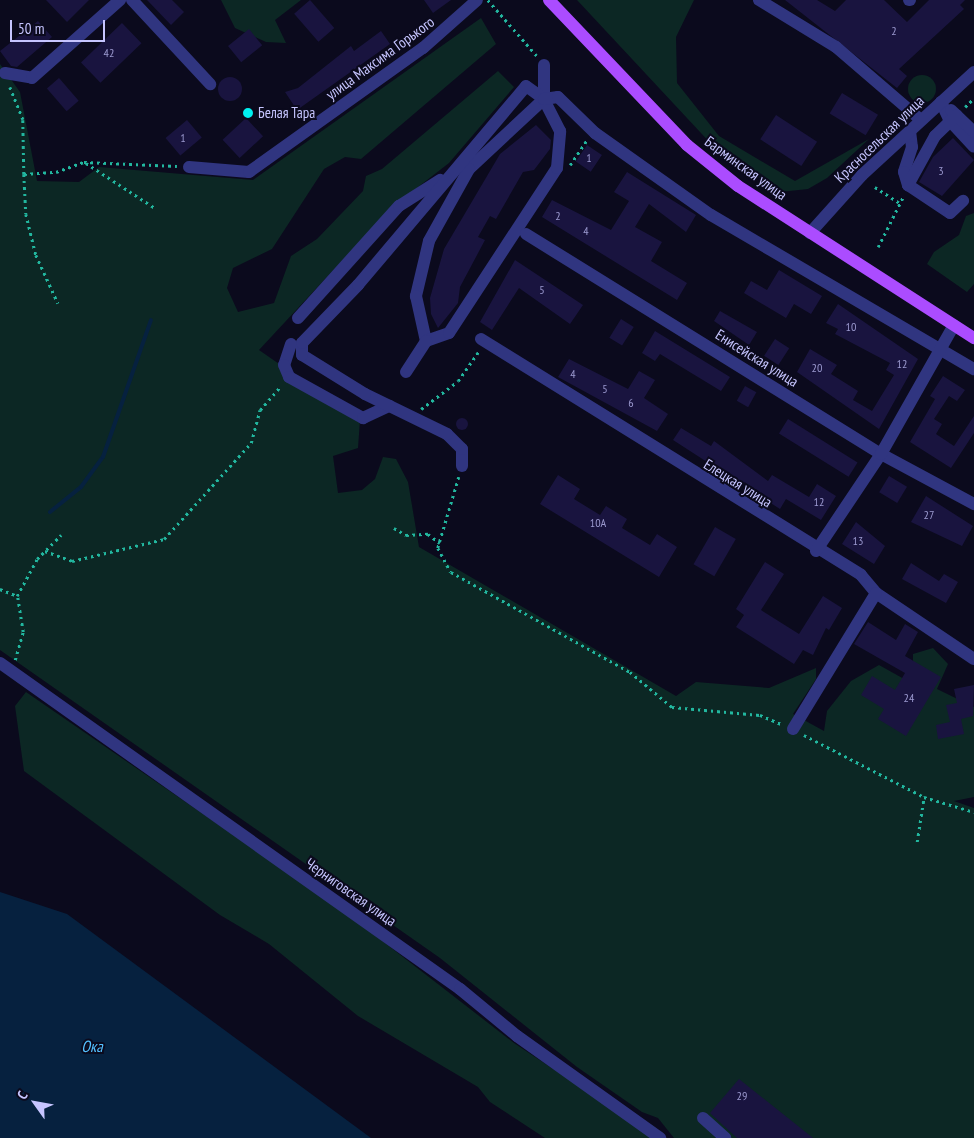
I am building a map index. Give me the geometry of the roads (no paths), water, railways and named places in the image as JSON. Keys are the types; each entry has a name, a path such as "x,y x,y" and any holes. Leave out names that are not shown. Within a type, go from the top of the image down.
{"main road":[{"name":"Барминская улица","path":"549,0 687,145 738,186 974,338"}],"street":[{"path":"5,73 32,78 120,0"},
{"path":"132,0 210,84"},
{"name":"улица Максима Горького","path":"189,167 249,172 423,48 477,0"},
{"path":"759,0 836,47 922,120"},
{"path":"406,372 426,341 449,333 557,168 560,131 544,99 544,65"},
{"name":"Красносельская улица","path":"810,234 862,175 974,72"},
{"path":"462,466 462,449 447,434 389,406 302,356 302,343 358,285 526,86 544,99"},
{"path":"426,341 416,296 429,241 469,169 544,99 558,97 594,133 711,215 974,369"},
{"path":"941,102 974,147"},
{"path":"954,118 974,132"},
{"path":"908,185 935,136 954,118"},
{"path":"910,131 912,147 904,172 908,185 950,213 963,201"},
{"path":"298,318 399,206 452,173"},
{"name":"Енисейская улица","path":"526,234 881,454 974,504"},
{"path":"816,551 881,454 954,325"},
{"name":"Елецкая улица","path":"483,340 816,551 861,575 876,593 974,659"},
{"path":"291,344 284,365 288,377 362,418 389,406"},
{"path":"793,729 876,593"},
{"name":"Черниговская улица","path":"0,663 460,990 517,1036 660,1138"},
{"path":"703,1118 725,1138"}],"water":[{"name":"Ока","path":"0,892 67,914 371,1138 0,1138"}],"waterway":[{"path":"50,512 81,487 103,457 151,320"}],"place":[{"name":"Белая Тара","path":"248,113"}]}
